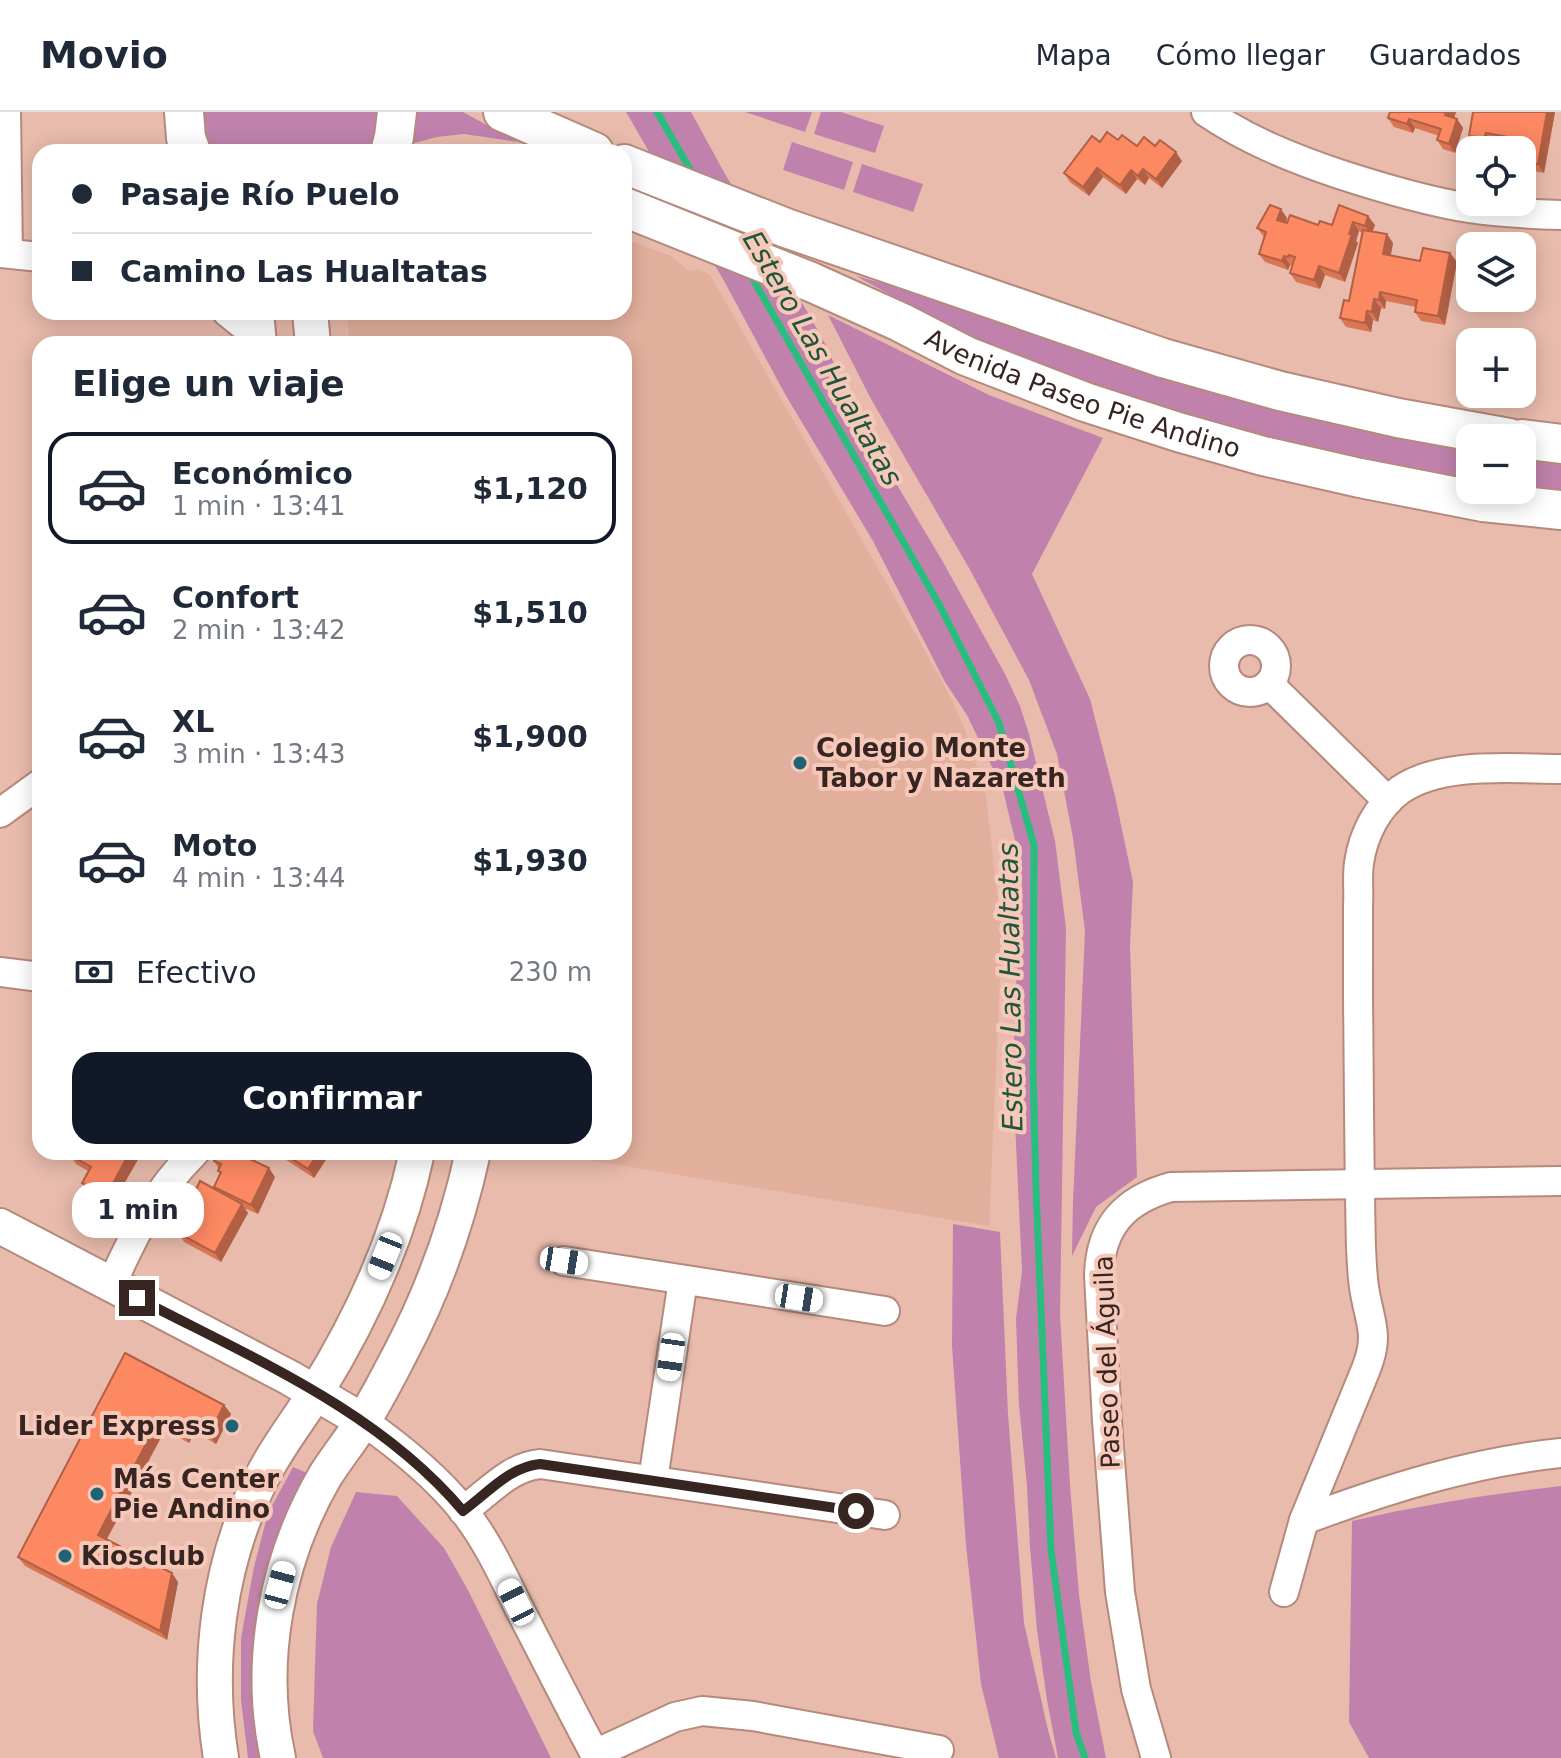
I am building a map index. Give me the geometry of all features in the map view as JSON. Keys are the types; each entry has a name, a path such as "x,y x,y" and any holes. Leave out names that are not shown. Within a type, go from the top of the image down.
{"main road":[{"path":"184,112 188,144"},
{"path":"392,144 397,112"},
{"path":"503,112 576,144"},
{"path":"632,167 786,228 1163,358 1280,391 1456,428"},
{"name":"Avenida Paseo Pie Andino","path":"632,210 811,282 966,356 1085,402 1263,456 1483,502 1561,510"},
{"path":"1536,441 1561,444"}],"street":[{"path":"6,112 4,253 32,256"},
{"path":"1206,112 1285,155 1381,188 1469,208 1561,215"},
{"path":"240,320 257,331"},
{"path":"1269,684 1388,801"},
{"path":"1284,1592 1304,1520 1371,1354 1373,1329 1365,1296 1360,1184 1359,865 1369,829 1388,801 1422,778 1450,771 1561,769"},
{"path":"0,813 32,790"},
{"path":"0,972 32,976"},
{"path":"111,1285 147,1211 188,1160"},
{"path":"221,1758 216,1712 216,1666 220,1613 229,1566 261,1479 351,1332 404,1205 415,1160"},
{"path":"278,1758 272,1723 271,1646 287,1560 325,1477 363,1421 421,1312 454,1224 471,1160"},
{"name":"Paseo del Águila","path":"1156,1758 1136,1689 1120,1592 1099,1276 1100,1251 1111,1227 1141,1197 1171,1187 1561,1181"},
{"path":"0,1226 316,1392 363,1421 415,1461 435,1479 476,1529 596,1756 675,1717 702,1711 753,1716 939,1750"},
{"path":"564,1261 885,1311"},
{"path":"653,1480 683,1280"},
{"path":"1304,1520 1451,1473 1561,1453"},
{"path":"463,1511 510,1474 531,1465 550,1465 885,1515"}],"shaded area":[{"path":"194,112 386,112 380,144 201,144"},
{"path":"411,112 463,112 518,142 464,134 407,144"},
{"path":"626,112 691,112 827,347 866,433 1005,674 1029,734 1055,841 1066,928 1060,1315 1079,1595 1106,1758 1058,1758 1037,1630 1019,1405 1016,1319 1022,1271 1014,1021 1022,887 1020,861 1003,790 967,715 945,682 873,541 785,394 723,279"},
{"path":"745,112 812,112 805,132"},
{"path":"821,112 841,112 884,126 875,153 814,134"},
{"path":"792,142 853,162 844,190 783,170"},
{"path":"862,164 923,184 913,212 853,192"},
{"name":"Colegio Monte Tabor y Nazareth","path":"632,242 671,256 689,271 698,269 710,275 951,698 965,730 986,796 1002,936 989,1226 589,1160 632,1160 632,336 349,336 348,320 632,320"},
{"path":"856,276 1456,439 1456,482 1298,450 1002,356"},
{"path":"828,315 989,395 1103,438 1032,574 1090,699 1133,882 1130,945 1137,1177 1096,1207 1072,1256 1085,931 1073,838 1057,754 1029,680 969,568 871,399"},
{"path":"1536,453 1561,456 1561,497 1536,493"},
{"path":"953,1224 1000,1232 1008,1414 1024,1623 1056,1758 999,1758 981,1684 966,1545 952,1346"},
{"path":"293,1467 307,1473 284,1520 268,1570 264,1758 248,1758 241,1700 241,1638 268,1513"},
{"path":"1561,1486 1561,1758 1369,1758 1349,1722 1352,1521 1456,1500"},
{"path":"356,1492 397,1496 444,1548 551,1758 323,1758 313,1731 317,1604 331,1547"}],"building":[{"path":"1390,112 1446,112 1445,115 1457,119 1449,144 1437,140 1441,129 1409,119 1407,124 1388,118"},
{"path":"1473,112 1547,112 1538,164 1536,136 1486,133 1485,136 1469,136"},
{"path":"1107,132 1118,140 1122,135 1137,146 1144,137 1155,146 1160,140 1176,152 1156,179 1143,169 1138,176 1131,170 1120,185 1097,168 1083,187 1064,173 1092,136 1100,142"},
{"path":"1270,205 1281,209 1277,220 1287,223 1290,215 1318,225 1320,221 1332,225 1339,205 1368,216 1365,226 1353,222 1339,273 1319,266 1314,280 1290,273 1295,257 1284,256 1282,261 1259,254 1266,232 1257,228"},
{"path":"1363,230 1387,234 1383,254 1420,261 1423,248 1450,253 1438,316 1415,312 1417,300 1380,292 1379,300 1374,299 1372,312 1367,311 1365,323 1340,318 1344,300 1349,301"},
{"path":"79,1160 126,1160 106,1196 82,1183 91,1167"},
{"path":"252,1160 269,1168 251,1205 214,1187 221,1164 214,1161"},
{"path":"294,1160 314,1160 308,1169"},
{"path":"200,1181 242,1204 215,1253 178,1233 184,1221 170,1214 178,1199 182,1201 189,1189 195,1192"},
{"name":"Más Center Pie Andino","path":"125,1353 224,1405 209,1435 188,1423 183,1434 158,1421 98,1535 172,1573 160,1631 18,1557"}],"waterway":[{"name":"Estero Las Hualtatas","path":"657,112 694,176"},
{"name":"Estero Las Hualtatas","path":"750,274 940,606 999,723 1034,845 1033,1066 1051,1550 1076,1732 1085,1758"}],"place":[{"name":"Colegio Monte Tabor y Nazareth","path":"800,763"},
{"name":"Lider Express","path":"232,1426"},
{"name":"Más Center Pie Andino","path":"97,1494"},
{"name":"Kiosclub","path":"65,1556"}],"route":[{"path":"137,1298 316,1392 363,1421 398,1446 435,1479 463,1511 510,1474 540,1464 856,1511"}]}
